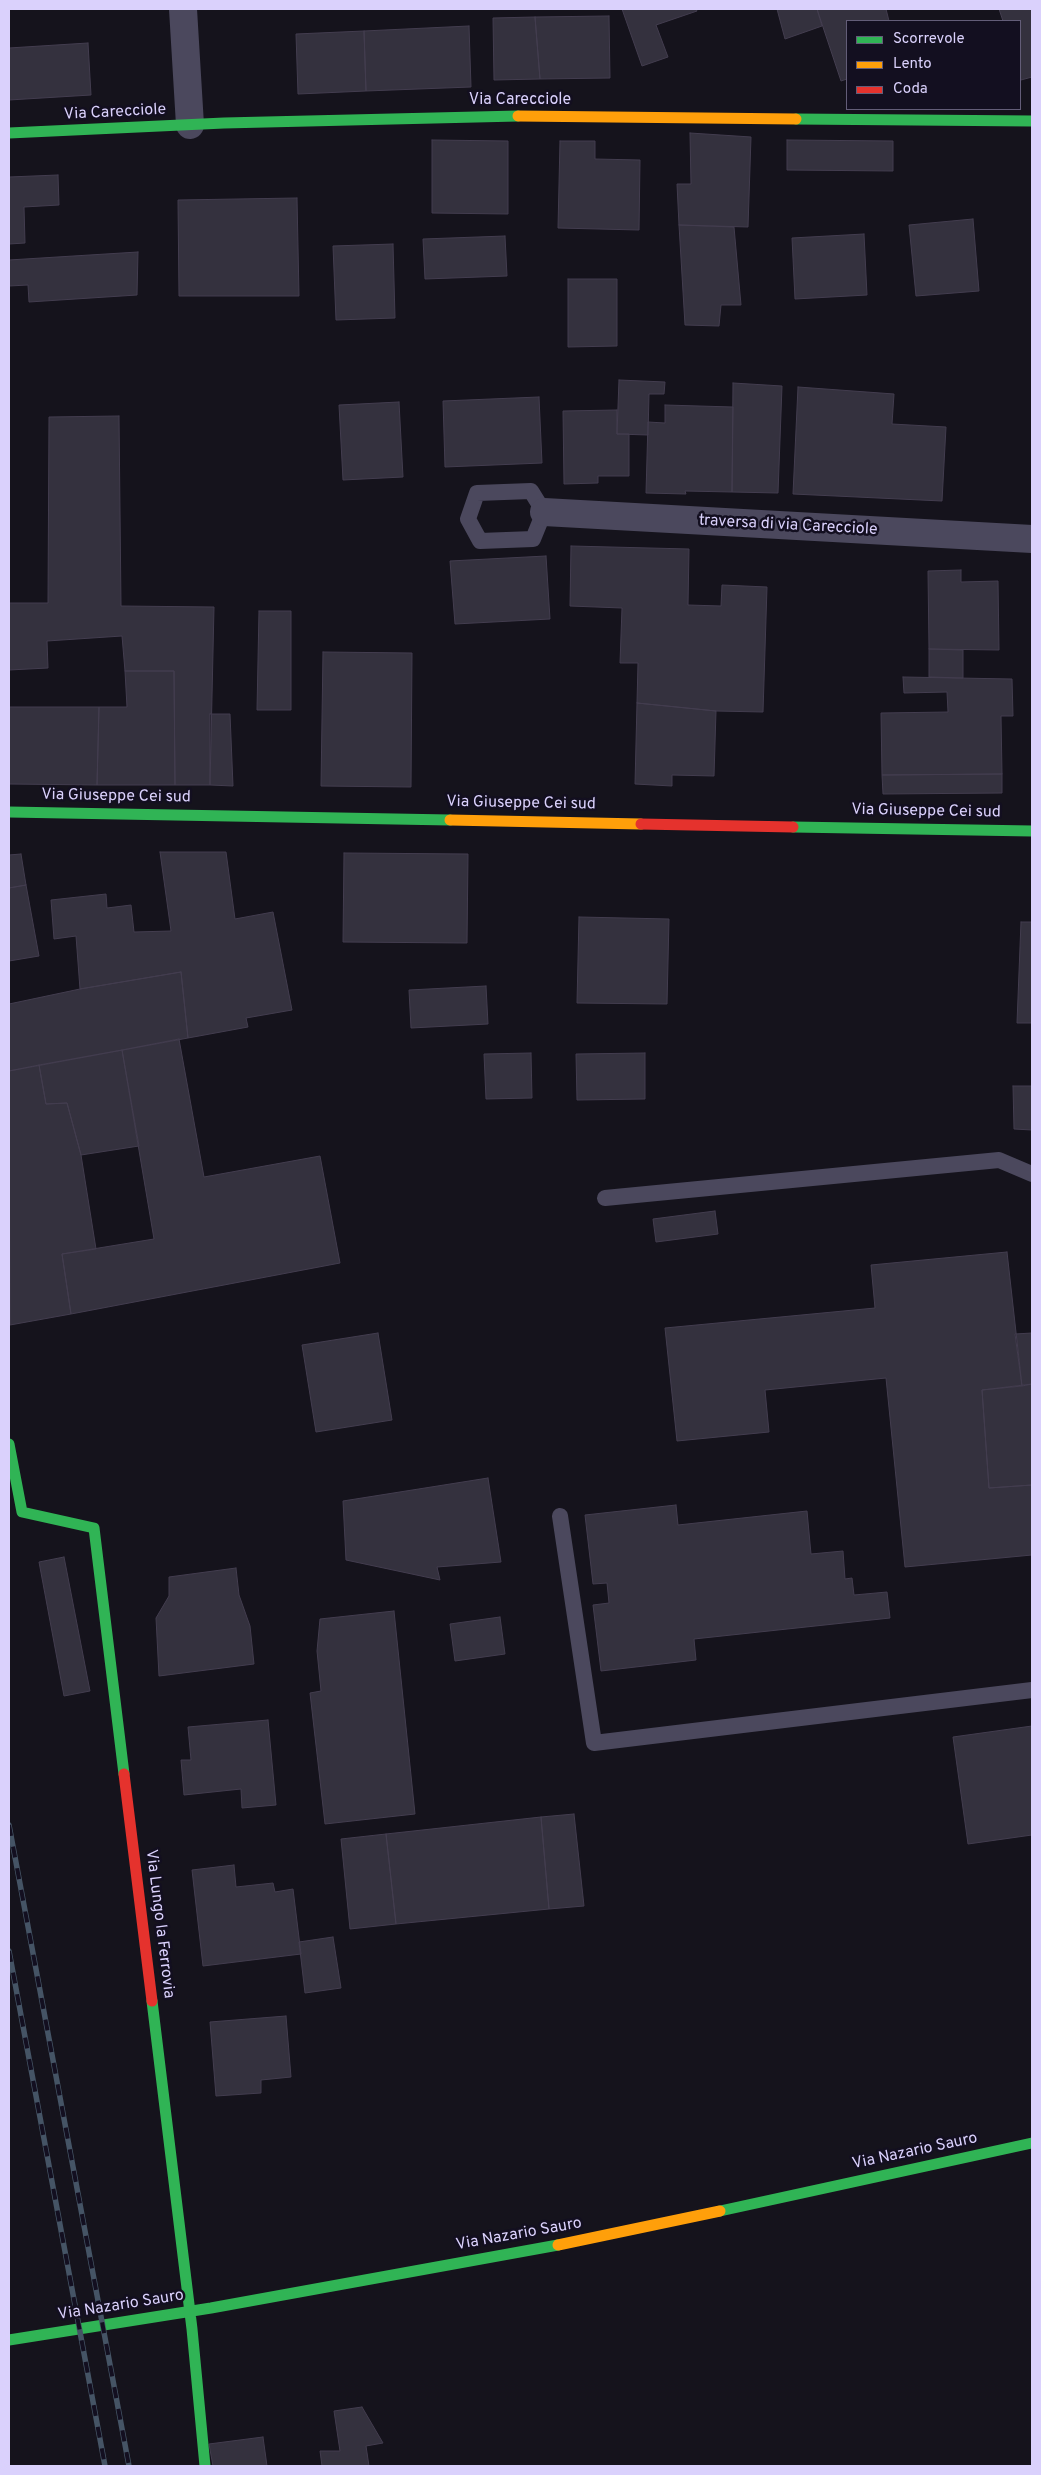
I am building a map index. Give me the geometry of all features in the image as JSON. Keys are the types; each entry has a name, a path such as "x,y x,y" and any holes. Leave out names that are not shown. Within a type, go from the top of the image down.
{"street":[{"path":"183,9 190,126"},
{"name":"Via Carecciole","path":"9,134 486,116 1032,121"},
{"name":"traversa di via Carecciole","path":"544,512 1032,539"},
{"name":"Via Giuseppe Cei sud","path":"9,812 97,812 1032,831"},
{"name":"Via Lungo la Ferrovia","path":"9,1444 22,1512 94,1528 164,2092 192,2330 205,2466"},
{"name":"Via Nazario Sauro","path":"9,2340 211,2308 579,2241 1032,2143"}],"lane":[{"path":"531,491 544,512 533,539 480,541 468,519 477,493 531,491"},
{"path":"9,824 86,824 97,812"},
{"path":"605,1198 999,1160 1032,1174"},
{"path":"560,1516 594,1743 1032,1690"}],"building":[{"path":"622,9 696,9 697,11 656,25 668,57 642,66"},
{"path":"777,9 817,9 822,26 785,39"},
{"path":"817,9 886,9 889,20 846,20 846,79 841,81"},
{"path":"999,9 1032,9 1032,77 1021,80 1021,20 1003,20"},
{"path":"609,16 610,78 540,79 535,17"},
{"path":"535,17 540,79 494,80 493,18"},
{"path":"469,26 471,87 366,91 364,31"},
{"path":"364,31 366,91 298,94 296,34"},
{"path":"88,43 91,95 9,100 9,48"},
{"path":"690,133 751,137 748,227 679,225 677,184 691,184"},
{"path":"432,140 508,141 508,214 432,213"},
{"path":"787,140 893,141 893,171 787,170"},
{"path":"560,141 595,141 595,159 640,160 639,230 558,228"},
{"path":"58,175 59,205 24,207 25,243 9,244 9,177"},
{"path":"297,198 299,296 179,296 178,200"},
{"path":"973,219 979,291 916,296 909,225"},
{"path":"679,225 734,227 741,305 721,305 719,326 685,325"},
{"path":"864,234 867,295 795,299 792,238"},
{"path":"505,236 507,276 425,279 423,239"},
{"path":"393,244 395,318 336,320 333,246"},
{"path":"138,252 137,295 29,302 28,285 9,286 9,260"},
{"path":"568,279 617,279 617,346 568,347"},
{"path":"619,380 665,382 664,394 649,394 648,435 617,434"},
{"path":"733,383 782,386 778,493 732,492"},
{"path":"798,387 894,394 892,424 946,427 942,501 793,494"},
{"path":"539,397 542,463 445,467 443,401"},
{"path":"399,402 403,477 343,480 339,405"},
{"path":"665,405 733,407 732,492 685,491 686,494 646,493 648,422 665,423"},
{"path":"617,410 617,434 629,434 629,476 598,476 598,483 564,484 563,411"},
{"path":"119,416 121,606 214,607 210,785 175,785 174,671 125,671 122,636 47,641 48,668 9,670 9,603 48,603 49,417"},
{"path":"571,546 689,549 688,605 721,606 722,585 767,587 763,712 716,711 637,703 638,663 620,663 622,608 570,606"},
{"path":"546,556 550,619 455,624 450,561"},
{"path":"961,570 961,582 998,581 999,650 929,649 928,571"},
{"path":"259,611 291,611 291,710 257,710"},
{"path":"929,649 963,650 963,678 929,677"},
{"path":"323,652 412,653 411,787 321,786"},
{"path":"125,671 174,671 175,785 97,785 99,707 127,707"},
{"path":"903,677 1012,679 1013,716 1001,716 1002,774 882,775 881,713 948,712 947,692 904,693"},
{"path":"637,703 716,711 714,776 672,775 672,786 635,784"},
{"path":"9,707 99,707 97,785 9,784"},
{"path":"210,714 230,714 233,786 210,785"},
{"path":"1002,774 1002,793 883,794 882,775"},
{"path":"160,852 226,852 235,919 273,912 292,1010 246,1018 248,1027 188,1038 181,972 80,989 76,936 54,939 51,900 106,894 107,908 131,905 134,932 171,931"},
{"path":"344,853 468,854 467,943 343,942"},
{"path":"21,854 26,885 9,888 9,855"},
{"path":"26,885 39,956 9,961 9,888"},
{"path":"579,917 669,919 667,1004 577,1003"},
{"path":"1021,922 1032,922 1032,1023 1017,1023"},
{"path":"181,972 188,1038 9,1071 9,1004 80,989"},
{"path":"486,986 488,1024 411,1028 409,990"},
{"path":"179,1039 204,1177 320,1156 340,1263 71,1314 62,1254 154,1239 122,1050"},
{"path":"122,1050 139,1146 81,1155 67,1103 46,1104 39,1065"},
{"path":"531,1053 532,1098 486,1099 484,1054"},
{"path":"645,1053 645,1099 577,1100 576,1054"},
{"path":"39,1065 46,1104 67,1103 81,1155 96,1249 62,1254 71,1314 10,1325 9,1071"},
{"path":"1013,1086 1032,1086 1032,1130 1014,1129"},
{"path":"715,1211 718,1234 656,1242 653,1219"},
{"path":"1007,1252 1022,1386 982,1390 989,1488 1032,1485 1032,1555 905,1567 886,1378 765,1390 769,1432 677,1441 665,1328 875,1308 871,1265"},
{"path":"378,1333 392,1420 316,1432 302,1345"},
{"path":"1032,1333 1032,1384 1022,1386 1015,1334"},
{"path":"1032,1384 1032,1485 989,1488 982,1390"},
{"path":"488,1478 501,1562 437,1567 440,1580 346,1560 343,1501"},
{"path":"676,1505 678,1525 807,1511 811,1554 843,1551 845,1579 852,1578 854,1595 887,1592 890,1618 694,1639 696,1660 601,1671 593,1605 609,1603 607,1583 593,1584 585,1515"},
{"path":"64,1557 90,1691 64,1696 39,1562"},
{"path":"236,1568 239,1595 250,1626 254,1664 159,1676 156,1618 169,1596 169,1577"},
{"path":"394,1611 415,1814 325,1824 310,1693 321,1691 317,1651 320,1619"},
{"path":"500,1617 505,1654 455,1661 450,1624"},
{"path":"268,1720 276,1805 242,1808 241,1789 184,1795 181,1760 191,1760 188,1727"},
{"path":"1032,1726 1032,1835 968,1844 953,1737"},
{"path":"574,1814 584,1906 549,1909 541,1817"},
{"path":"541,1817 549,1909 396,1924 386,1834"},
{"path":"386,1834 396,1924 350,1929 341,1839"},
{"path":"234,1865 236,1887 273,1883 275,1892 293,1889 301,1954 203,1966 192,1870"},
{"path":"333,1937 341,1988 305,1993 299,1942"},
{"path":"286,2016 291,2077 261,2080 261,2093 216,2096 210,2022"},
{"path":"362,2407 383,2443 366,2446 369,2466 322,2466 320,2451 340,2451 334,2411"},
{"path":"263,2437 267,2466 213,2466 209,2444"}],"railway":[{"path":"9,1825 129,2466"},
{"path":"9,1951 105,2466"}],"traffic: fast":[{"path":"9,133 224,123 518,116"},
{"path":"796,119 1032,121"},
{"path":"9,812 450,820"},
{"path":"793,827 1032,831"},
{"path":"9,1444 22,1512 94,1528 124,1774"},
{"path":"152,2001 192,2329 205,2466"},
{"path":"720,2211 1032,2143"},
{"path":"9,2340 211,2308 558,2245"}],"traffic: slow":[{"path":"518,116 796,119"},
{"path":"450,820 641,824"},
{"path":"558,2245 720,2211"}],"traffic: jam":[{"path":"641,824 793,827"},
{"path":"124,1774 152,2001"}]}
